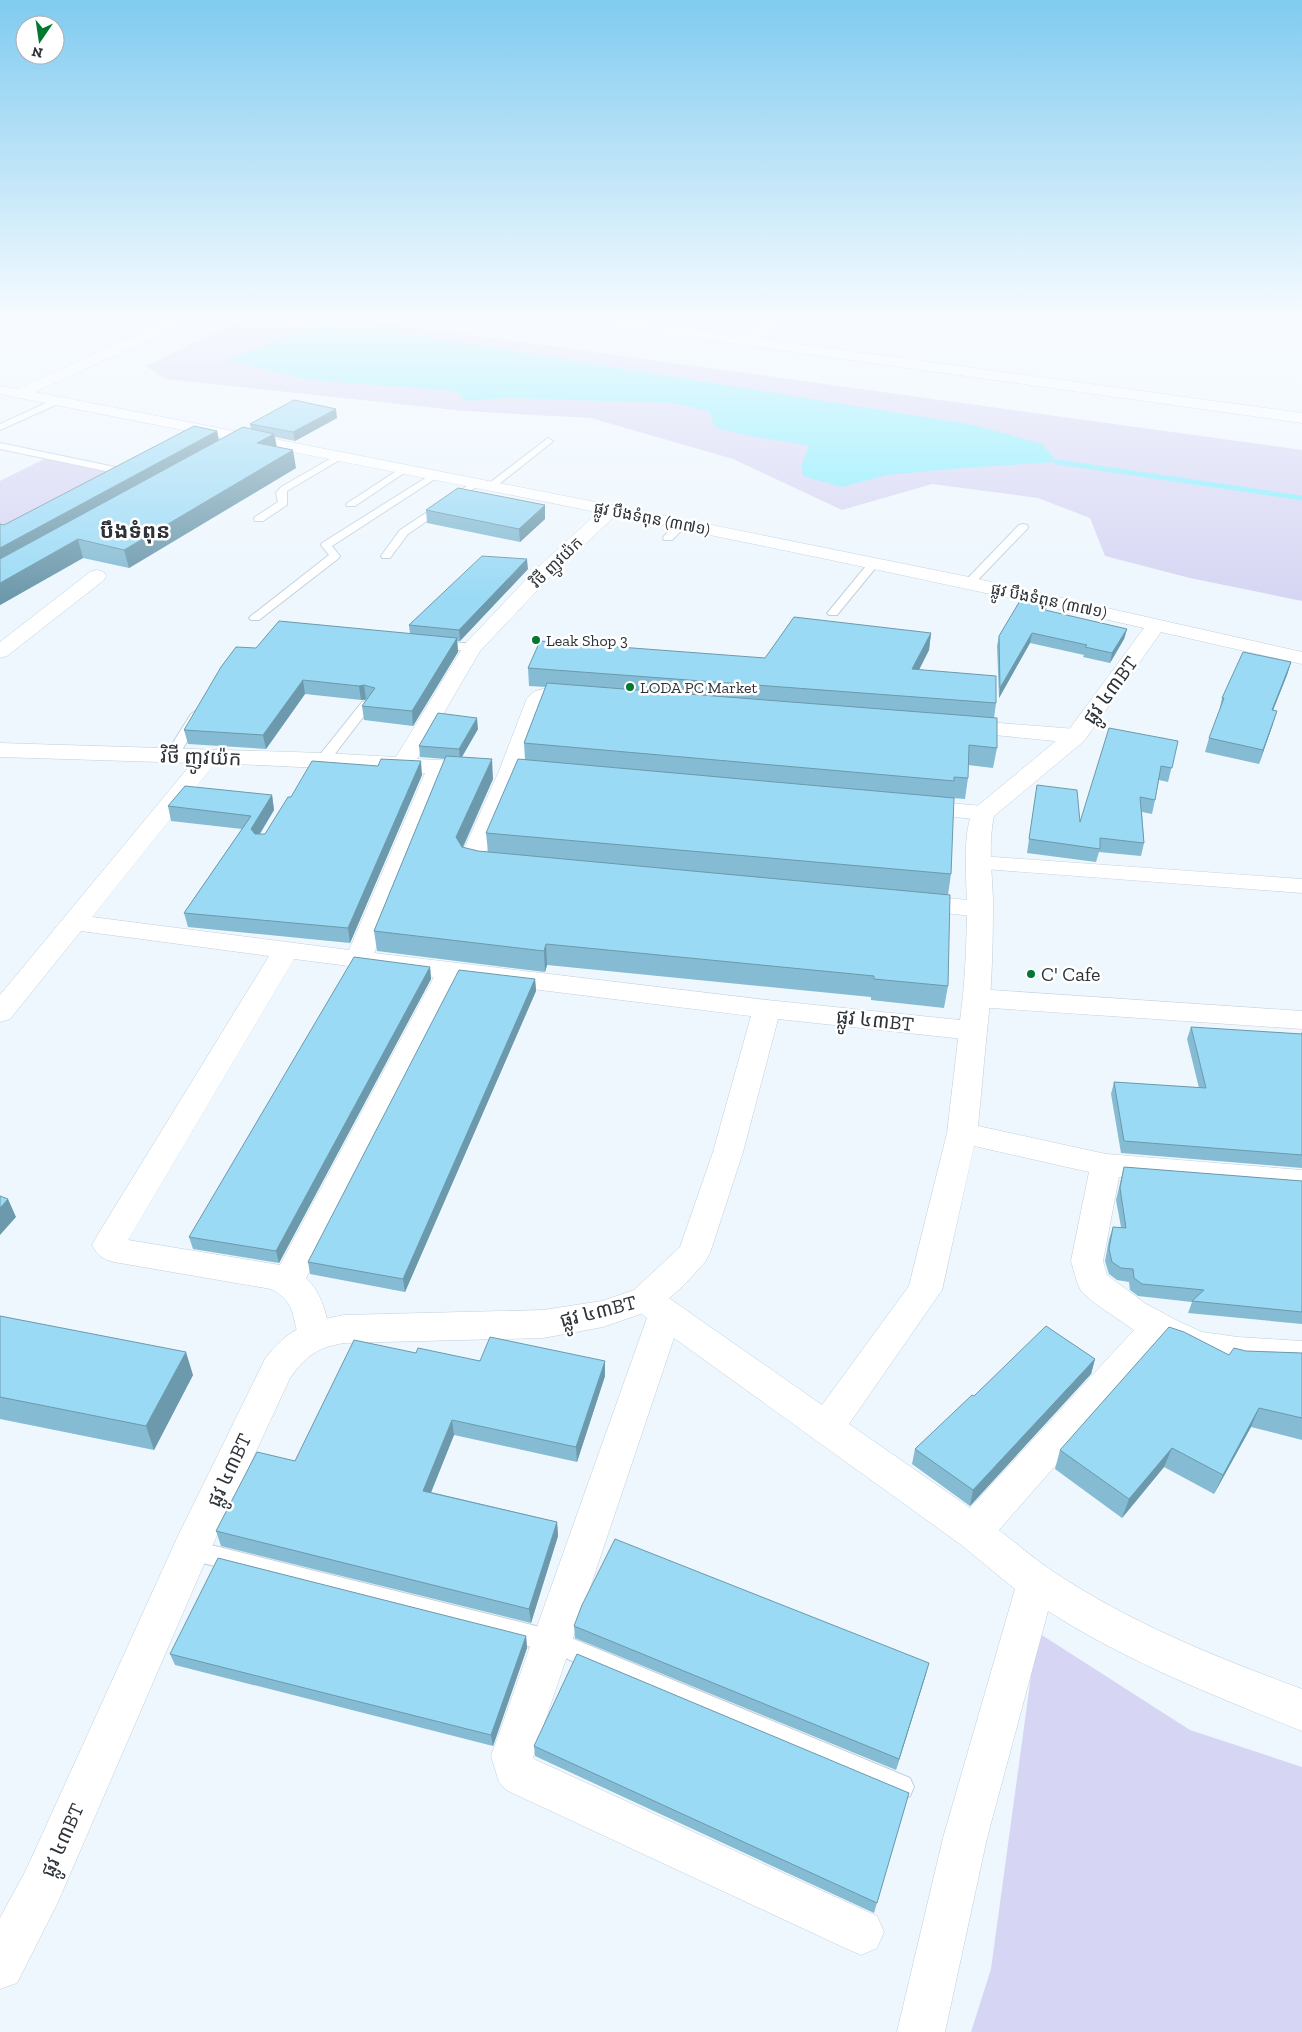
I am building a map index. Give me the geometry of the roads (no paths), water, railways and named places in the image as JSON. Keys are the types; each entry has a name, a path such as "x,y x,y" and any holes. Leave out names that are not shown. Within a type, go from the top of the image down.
{"street":[{"name":"ផ្លូវ បឹងទំពុន (៣៧១)","path":"106,410 874,563 1157,624 1302,658"},
{"path":"1243,410 1302,418"},
{"name":"វិថី ញូវយ៉ក","path":"403,764 472,648 542,574 611,510"},
{"path":"0,652 97,576"},
{"name":"ផ្លូវ ៤៣BT","path":"983,813 1076,736 1157,624"},
{"path":"519,866 473,861 472,858 520,771 538,698 548,693 598,697"},
{"path":"937,724 1076,736"},
{"name":"វិថី ញូវយ៉ក","path":"0,750 208,758 313,766 403,764 520,771"},
{"path":"0,1013 208,758"},
{"path":"359,958 439,766"},
{"path":"826,1427 925,1290 962,1134 977,998 980,909 979,827 983,813 894,805"},
{"path":"980,863 1302,886"},
{"path":"892,901 980,909"},
{"path":"74,922 767,1009"},
{"path":"286,950 108,1245 114,1250 263,1274 288,1282 305,1296 314,1334"},
{"path":"288,1282 451,969"},
{"path":"977,998 1302,1020"},
{"name":"ផ្លូវ ៤៣BT","path":"0,1966 42,1886 191,1550 277,1369 299,1343 314,1334 344,1329 543,1324 655,1307 672,1276 694,1253 728,1152 767,1009 973,1031"},
{"path":"962,1134 1106,1165 1302,1181"},
{"path":"1106,1165 1087,1261 1093,1282 1100,1289 1157,1327 1204,1346 1218,1349 1302,1355"},
{"path":"861,1932 521,1774 514,1767 512,1756 552,1641 655,1307 973,1532 1036,1582 1089,1615 1201,1671 1302,1710"},
{"path":"973,1532 1157,1327"},
{"path":"920,2032 965,1838 1036,1582"}],"lane":[{"path":"0,427 36,410"},
{"path":"230,448 247,438"},
{"path":"386,556 404,532 483,484 548,441"},
{"path":"0,446 115,470"},
{"path":"258,520 282,503 281,493 284,489 340,456"},
{"path":"351,504 404,469"},
{"path":"256,618 335,556 326,545 435,475"},
{"path":"668,538 682,524"},
{"path":"969,583 1023,527"},
{"path":"833,614 874,563"},
{"path":"423,642 472,648"},
{"path":"171,757 205,699"},
{"path":"313,766 366,705"},
{"path":"191,1550 552,1641 901,1787"}],"water":[{"path":"703,410 879,410 974,425 1042,444 1057,462 886,475 842,487 803,476 801,466 809,446 738,434 715,427 709,411"}],"waterway":[{"path":"1057,462 1302,498"}],"place":[{"name":"Leak Shop 3","path":"536,640"},
{"name":"LODA PC Market","path":"630,687"},
{"name":"C' Cafe","path":"1031,974"}],"district":[{"name":"បឹងទំពុន","path":"135,531"}]}
